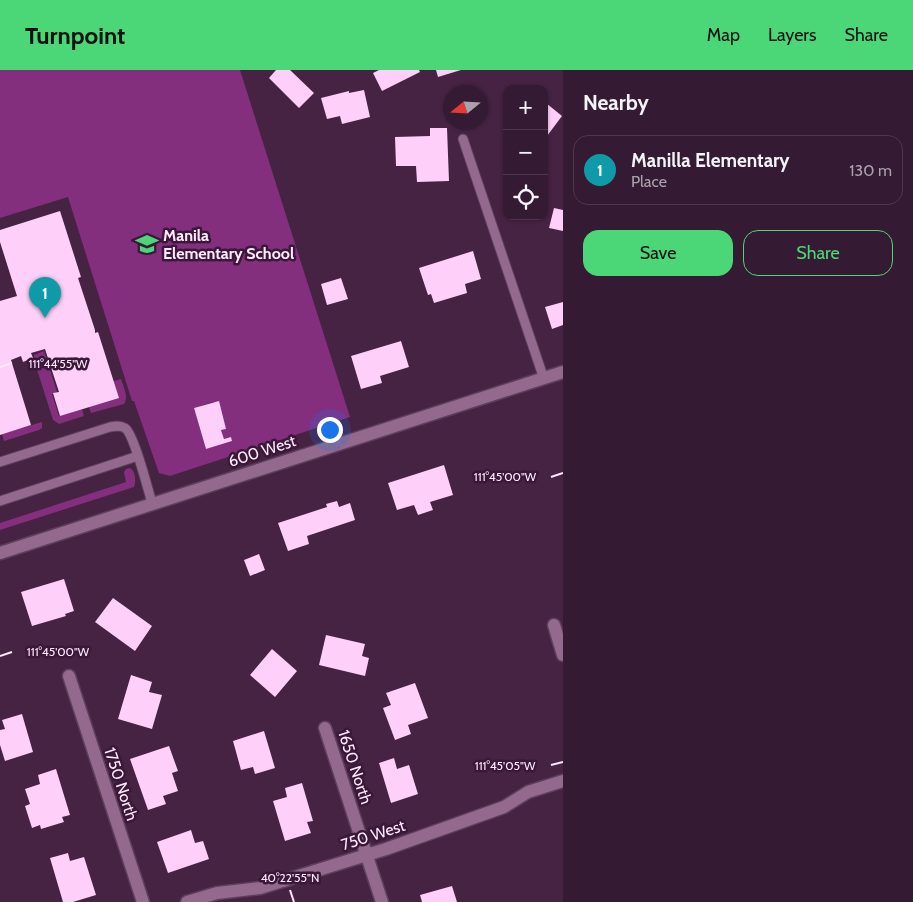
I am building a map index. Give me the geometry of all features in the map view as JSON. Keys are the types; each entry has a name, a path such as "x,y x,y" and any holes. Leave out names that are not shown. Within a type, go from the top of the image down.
{"street":[{"name":"600 West","path":"0,553 563,372"},
{"path":"554,625 563,656"},
{"name":"1750 North","path":"69,676 143,902"},
{"name":"1650 North","path":"325,728 382,902"},
{"name":"750 West","path":"187,902 217,893 260,888 366,855 504,807 528,792 563,781"}],"lane":[{"path":"463,139 544,378"},
{"path":"0,462 118,426 125,428 130,434 152,504"},
{"path":"0,501 138,456"}],"shaded area":[{"name":"Manila Elementary School","path":"0,70 240,70 350,417 170,476 159,473 134,401 132,401 68,197 0,218","holes":["213,402 225,429 221,430 224,439 231,437 232,441 206,449 194,408"]},
{"path":"44,351 57,392 52,394 59,416 82,409 84,416 59,424 53,420 34,360 34,355"},
{"path":"121,379 126,394 124,404 91,413 89,407 114,381"},
{"path":"42,422 42,428 39,430 4,441 2,434"},
{"path":"130,468 135,477 134,487 0,530 0,523 126,482 124,472"}],"building":[{"path":"276,70 290,70 314,93 299,108 269,78"},
{"path":"379,70 419,70 420,72 382,91 373,73"},
{"path":"436,70 461,70 438,77"},
{"path":"364,90 370,117 342,124 340,116 327,119 321,98 349,91 349,93"},
{"path":"548,105 562,116 548,135"},
{"path":"430,128 443,128 443,130 447,130 449,181 417,182 416,166 396,166 395,137 430,136"},
{"path":"554,208 563,210 563,231 549,228"},
{"path":"60,211 81,277 78,278 95,333 98,332 119,398 60,416 53,393 59,392 45,349 31,353 33,358 23,362 21,356 11,360 31,425 0,435 0,301 17,296 0,242 0,230"},
{"path":"473,251 481,279 465,284 467,293 434,303 431,294 428,295 419,268"},
{"path":"341,278 348,299 327,305 321,284"},
{"path":"563,302 563,325 552,329 545,307"},
{"path":"401,341 409,367 380,376 382,383 361,389 351,356"},
{"path":"219,401 226,429 221,430 224,439 231,437 232,441 206,449 194,408"},
{"path":"444,465 453,495 430,502 433,510 418,515 414,505 397,510 388,483"},
{"path":"337,501 339,507 350,503 355,520 307,536 309,544 288,551 278,523 327,507 326,504"},
{"path":"259,554 265,570 250,576 244,560"},
{"path":"64,579 74,611 65,614 66,616 32,626 21,592"},
{"path":"113,598 152,626 135,651 95,622"},
{"path":"326,635 365,644 362,656 369,658 365,676 319,665"},
{"path":"272,649 297,671 275,697 250,675"},
{"path":"131,675 152,682 149,692 162,695 152,729 118,719"},
{"path":"415,683 428,718 408,725 411,734 395,740 383,708 391,705 386,693"},
{"path":"22,714 33,752 5,761 0,745 0,730 5,729 2,720"},
{"path":"264,731 275,768 255,774 253,767 241,770 233,741"},
{"path":"169,746 178,771 172,773 178,791 163,796 166,804 148,810 130,759"},
{"path":"394,758 397,769 409,765 418,794 391,803 379,763"},
{"path":"56,769 70,815 62,817 64,822 41,829 40,825 32,828 25,806 30,804 25,789 40,784 38,775"},
{"path":"302,783 313,821 307,822 311,833 285,841 273,801 287,797 285,788"},
{"path":"191,830 195,843 203,841 209,859 168,873 157,842"},
{"path":"68,853 70,861 84,857 96,895 73,902 63,902 50,858"},
{"path":"452,886 457,902 422,902 420,895"}],"place":[{"name":"Manila Elementary School","path":"147,244"},
{"name":"Manilla Elementary","path":"45,318"}]}
